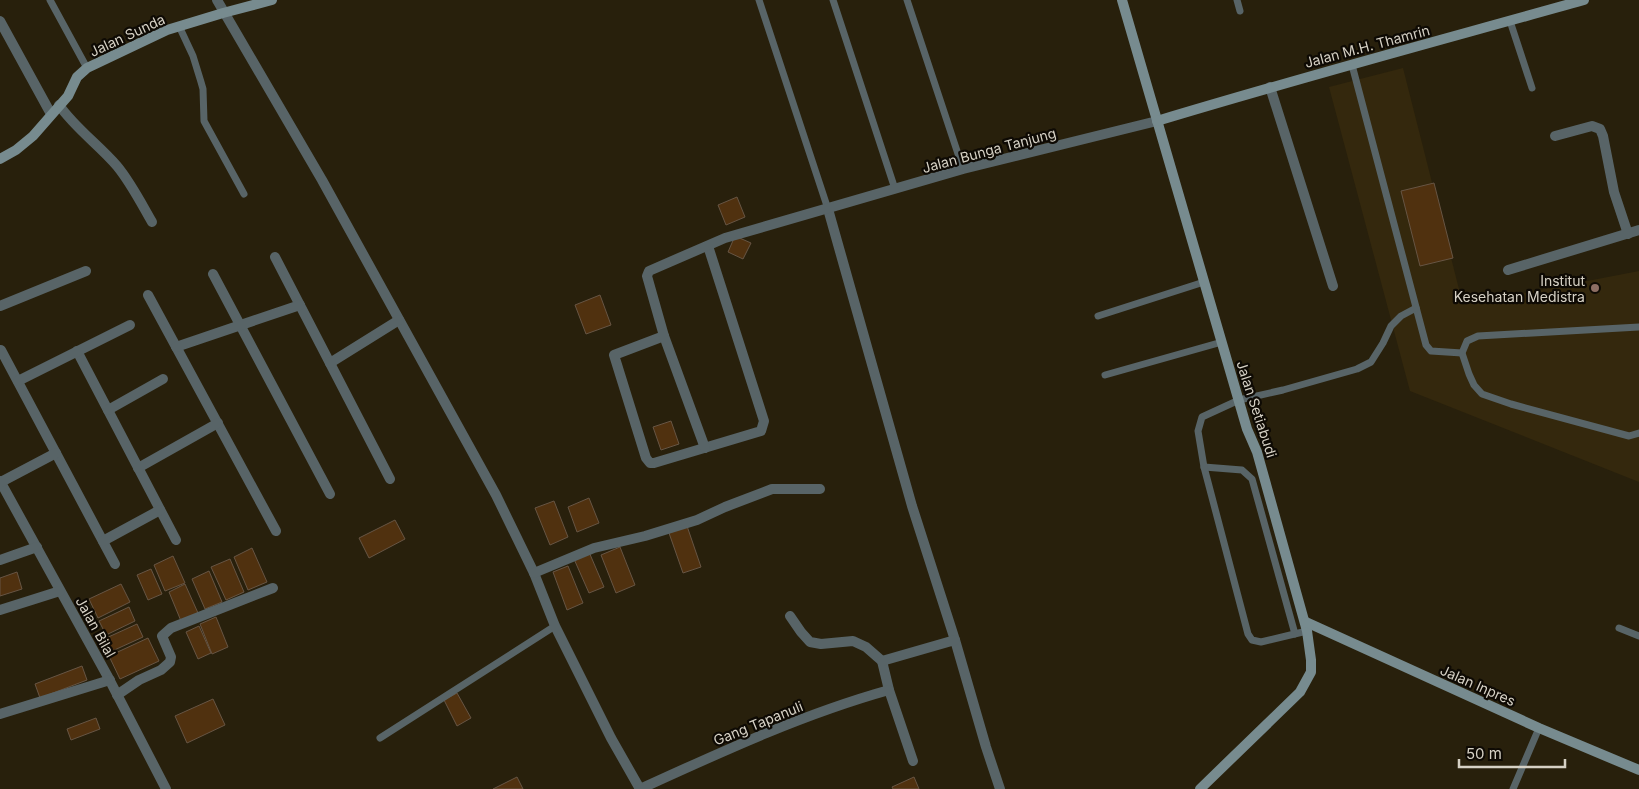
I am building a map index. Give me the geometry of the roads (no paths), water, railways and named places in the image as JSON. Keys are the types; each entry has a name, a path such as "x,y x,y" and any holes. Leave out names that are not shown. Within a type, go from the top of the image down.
{"street":[{"path":"217,0 322,180 496,495 534,573 555,626 611,738 640,789"},
{"name":"Jalan Sunda","path":"0,158 16,150 33,136 68,96 77,77 87,68 151,37 179,26 272,0"},
{"name":"Jalan Setiabudi","path":"1122,0 1247,429 1257,452 1306,627 1311,660 1311,672 1303,688 1200,789"},
{"name":"Jalan M.H. Thamrin","path":"1157,121 1270,87 1352,66 1584,0"},
{"path":"0,20 51,114"},
{"path":"1270,87 1333,286"},
{"path":"59,105 69,120 100,147 119,168 152,222"},
{"name":"Jalan Bunga Tanjung","path":"664,336 647,274 650,270 725,238 963,169 1157,121"},
{"path":"1556,136 1592,126 1600,130 1603,136 1614,192 1628,234"},
{"path":"828,209 911,502 1000,789"},
{"path":"1508,270 1639,230"},
{"path":"705,448 664,336 616,353 614,356 646,458 650,463 654,464 761,431 764,421 708,246"},
{"path":"275,257 390,479"},
{"path":"0,306 86,271"},
{"path":"213,274 330,494"},
{"path":"148,295 276,531"},
{"path":"176,347 300,304"},
{"path":"330,363 399,320"},
{"path":"18,381 130,325"},
{"path":"2,350 116,564"},
{"path":"77,351 176,540"},
{"path":"108,410 163,379"},
{"path":"138,468 218,423"},
{"path":"0,481 56,453"},
{"name":"Jalan Bilal","path":"0,481 110,680 166,789"},
{"path":"534,573 594,548 645,536 697,520 772,489 820,489"},
{"path":"103,541 160,510"},
{"path":"0,560 37,547"},
{"path":"117,695 139,680 161,670 170,662 171,657 162,636 171,628 272,588"},
{"path":"0,610 60,591"},
{"path":"790,616 810,642 821,644 853,641 866,647 882,661 889,690 913,761"},
{"name":"Jalan Inpres","path":"1306,627 1639,770"},
{"path":"882,661 955,640"},
{"path":"0,714 110,680"},
{"name":"Gang Tapanuli","path":"640,789 751,739 862,697 889,690"}],"lane":[{"path":"50,0 87,68"},
{"path":"759,0 828,209"},
{"path":"833,0 895,189"},
{"path":"907,0 963,169"},
{"path":"1237,0 1240,11"},
{"path":"1510,21 1532,88"},
{"path":"179,26 193,56 203,89 204,121 244,194"},
{"path":"1352,66 1428,349 1431,351 1462,352"},
{"path":"1098,316 1204,282"},
{"path":"1306,627 1296,634 1261,642 1252,640 1248,634 1204,468 1198,431 1202,417 1239,400 1283,390 1357,369 1371,362 1391,326 1401,316 1416,308"},
{"path":"1639,327 1478,336 1467,341 1462,352 1474,385 1482,394 1511,404 1629,436 1639,433"},
{"path":"1105,376 1222,342"},
{"path":"1204,468 1242,470 1252,479 1296,634"},
{"path":"380,738 555,626"},
{"path":"1618,628 1639,636"},
{"path":"1513,789 1539,728"}],"place":[{"name":"Institut Kesehatan Medistra","path":"1595,288"}]}
